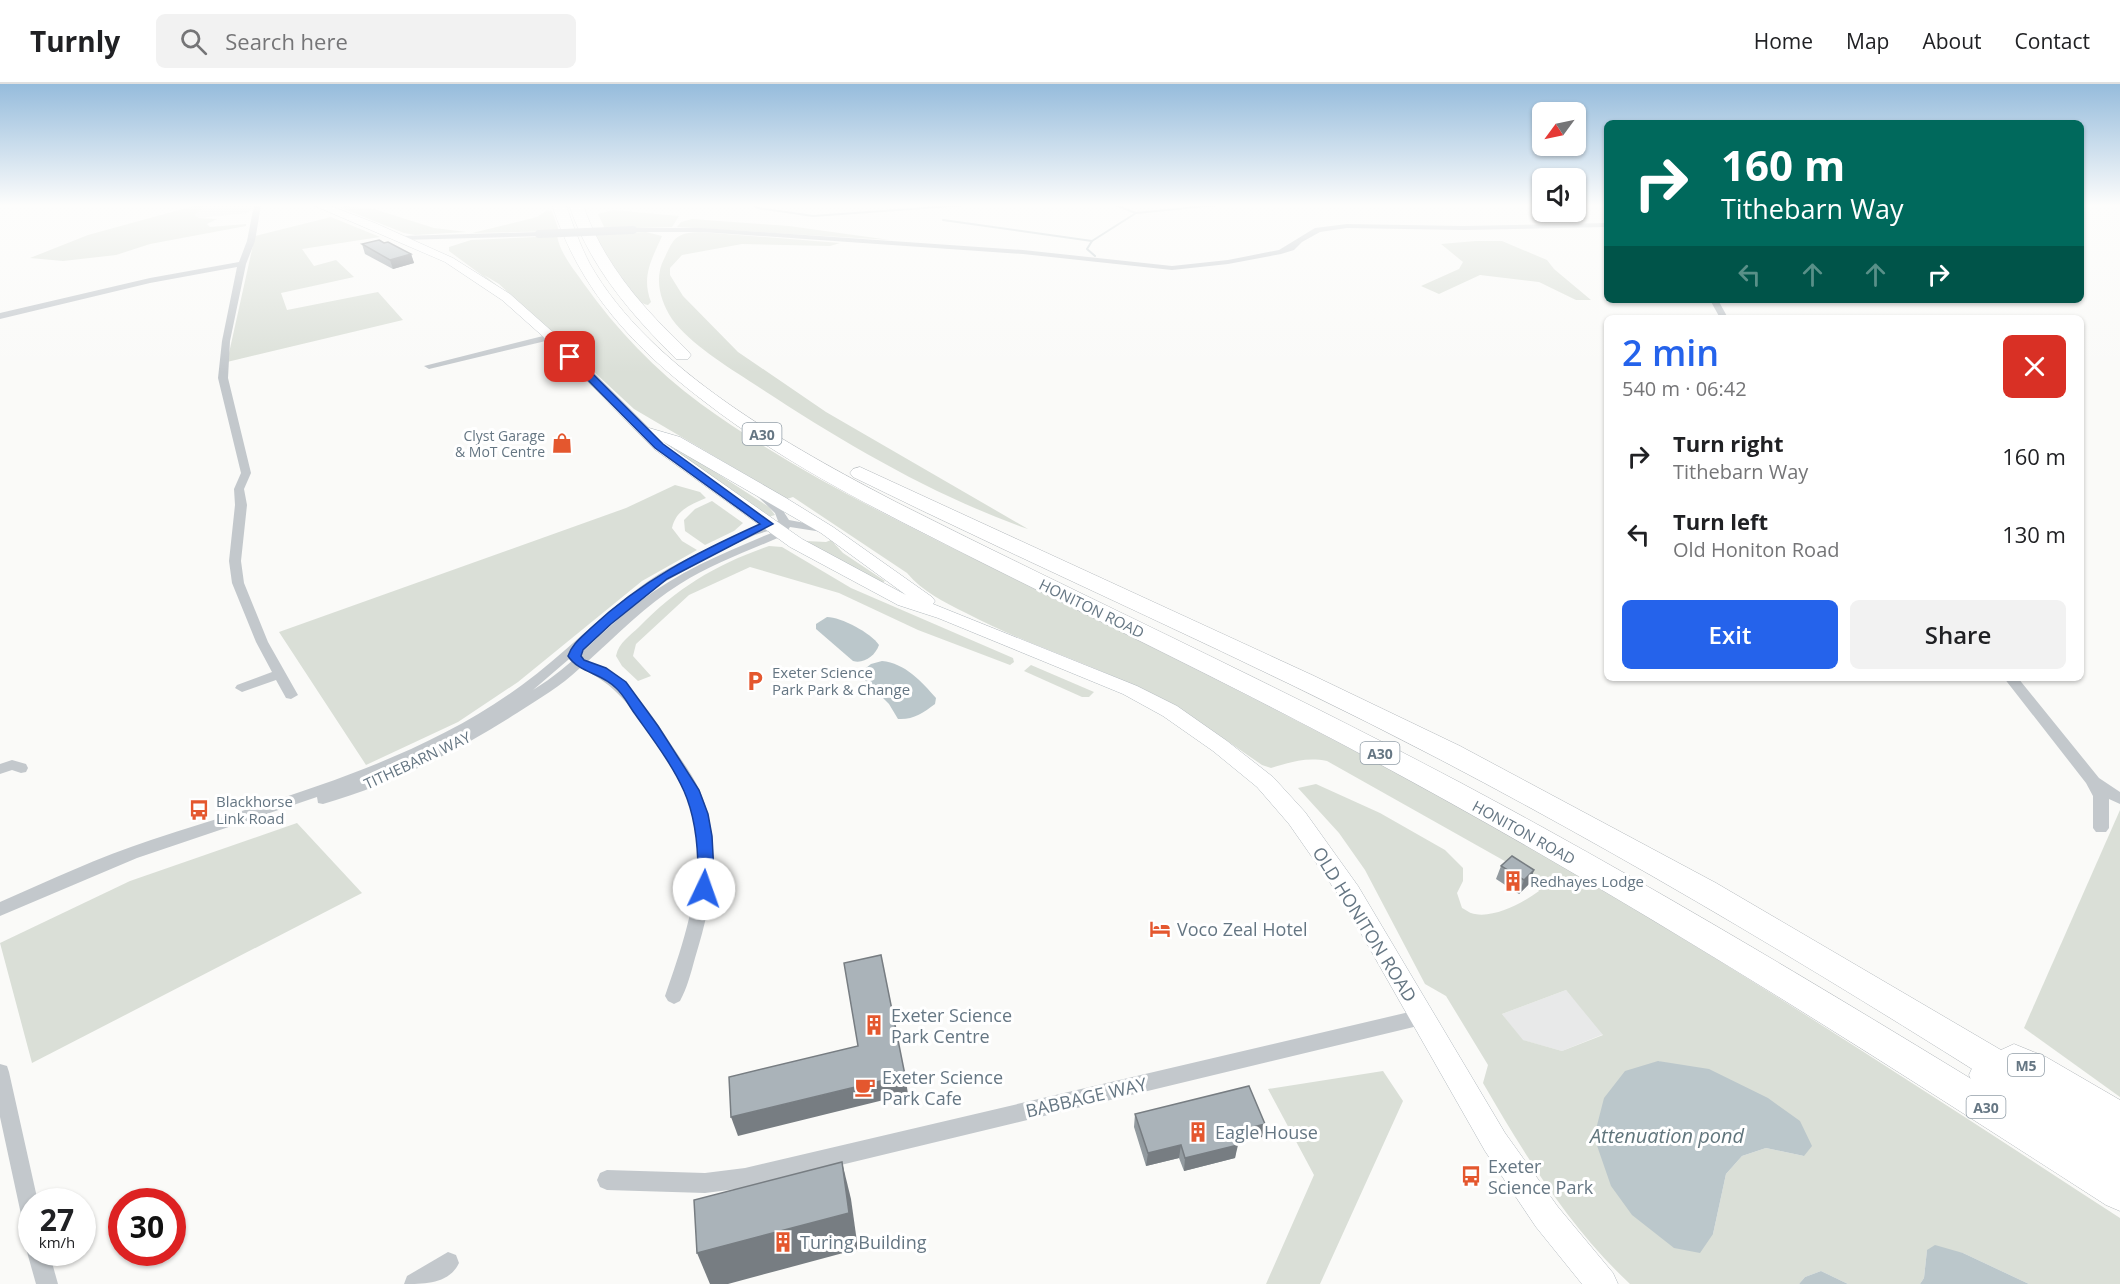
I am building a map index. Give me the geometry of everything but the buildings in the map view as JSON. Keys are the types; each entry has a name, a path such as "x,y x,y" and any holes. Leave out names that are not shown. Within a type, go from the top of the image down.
{"highway":[{"name":"A30","path":"582,261 599,291 617,314 675,371 750,426 801,459 887,507 1044,572"},
{"name":"A30","path":"603,261 621,289 665,338 714,381 777,426 828,457 1044,572"},
{"name":"HONITON ROAD","path":"1044,572 1286,672 1448,751 1559,810 1786,939 2120,1143"},
{"name":"HONITON ROAD","path":"1044,572 1524,831 1851,1022 2120,1192"},
{"name":"M5","path":"1926,1023 2033,1068 2120,1120"}],"street":[{"path":"243,261 222,369 226,396 246,474 239,489 241,505 235,561 238,583 245,604 278,674 291,695"},
{"name":"OLD HONITON ROAD","path":"450,261 506,297 551,337 659,446 834,565 904,601 944,614 1130,690 1170,711 1220,746 1265,782 1297,818 1350,893 1495,1142 1547,1217 1602,1284"},
{"path":"1107,261 1172,268 1233,261"},
{"path":"0,316 67,298 206,269 242,264"},
{"path":"429,366 551,337"},
{"name":"OLD HONITON ROAD","path":"645,430 675,440 827,530 944,614"},
{"name":"OLD HONITON ROAD","path":"756,489 780,511 778,527"},
{"name":"OLD HONITON ROAD","path":"778,527 795,522 827,530"},
{"name":"TITHEBARN WAY","path":"0,909 110,861 342,784 424,749 463,729 534,683 566,666 676,581 778,527"},
{"name":"TITHEBARN WAY","path":"238,819 269,814 345,793 430,758 494,723 559,680 606,621 663,577 709,552 778,527"},
{"name":"TITHEBARN WAY","path":"602,671 601,658 609,642 647,608 651,600"},
{"path":"578,656 621,685 653,729 691,790 700,814 706,873 699,922 674,996"},
{"path":"242,688 278,674"},
{"path":"2013,681 2092,780 2101,796 2101,828"},
{"path":"0,769 12,765 21,768"},
{"path":"2092,780 2120,799"},
{"name":"HONITON ROAD","path":"1786,939 1848,988 2120,1164"},
{"name":"BABBAGE WAY","path":"607,1180 686,1183 745,1178 1422,1017"},
{"path":"0,1072 2,1092 25,1188"},
{"path":"415,1284 448,1263"},
{"path":"42,1266 47,1284"}],"shaded area":[{"path":"249,261 310,261 314,266 337,261 354,277 281,293 287,310 378,292 403,320 227,362"},
{"path":"462,261 568,261 610,317 668,377 701,404 773,452 887,515 1370,759 1562,866 1750,980 2120,1218 2120,1284 2029,1284 1963,1253 1927,1250 1924,1278 1920,1284 1848,1284 1821,1271 1805,1277 1799,1284 1630,1284 1587,1239 1531,1163 1483,1083 1488,1065 1446,996 1425,984 1365,870 1339,833 1298,788 1316,784 1380,813 1445,850 1463,868 1463,881 1457,893 1462,908 1472,913 1491,914 1517,904 1539,891 1526,873 1327,761 1305,760 1271,768 1262,765 1198,722 1147,693 1110,675 1006,632 950,605 927,591 907,573 793,497 787,499 634,409 519,303","holes":["484,275 499,284 518,302","1566,990 1603,1035 1562,1051 1523,1040 1502,1014","1659,1061 1804,1156 1766,1148 1742,1156 1726,1174 1713,1234"]},
{"path":"610,261 652,261 647,276 651,302 648,305 634,296"},
{"path":"663,261 676,261 670,268 670,275 683,296 738,352 826,412 1028,529 956,500 852,446 710,354 680,328 664,305 659,282"},
{"path":"1548,261 1591,300 1576,300 1539,282 1480,275 1439,294 1421,286 1459,269 1463,262"},
{"path":"678,448 769,507 775,515 768,517 672,450"},
{"path":"675,485 700,492 706,498 680,512 672,528 682,541 697,550 642,581 518,682 458,722 366,765 279,632 626,508"},
{"path":"712,501 743,523 734,531 705,545 685,531 684,520 695,509"},
{"path":"831,540 843,553 885,581 882,583 806,541"},
{"path":"769,546 782,547 851,588 1013,658 1014,662 1010,665 918,630 839,593 750,567 689,595 636,644 633,656 651,676 638,681 622,666 616,656 622,643 668,600 715,569"},
{"path":"1031,665 1094,692 1089,697 1082,697 1024,671"},
{"path":"2120,810 2120,1097 2024,1028"},
{"path":"297,823 362,893 32,1063 0,943 130,881"},
{"path":"1566,990 1604,1034 1562,1051 1522,1040 1502,1014"},
{"path":"1383,1071 1403,1101 1320,1284 1266,1284 1314,1175 1268,1089"}],"water":[{"path":"827,617 847,623 875,640 879,645 875,653 865,660 853,661 816,629 816,624"},
{"path":"882,661 906,669 936,698 935,704 918,715 898,719 889,704 862,677 862,671 871,664"},
{"name":"Attenuation pond","path":"1658,1061 1709,1069 1768,1098 1800,1121 1812,1146 1804,1156 1766,1148 1742,1156 1726,1174 1713,1234 1700,1253 1674,1248 1632,1215 1611,1186 1594,1137 1604,1098 1625,1071"},
{"path":"1935,1245 1963,1253 2029,1284 1920,1284 1924,1278 1927,1250"},
{"path":"1821,1271 1848,1284 1799,1284 1805,1277"}],"place":[{"name":"Clyst Garage & MoT Centre","path":"562,443"},
{"name":"Exeter Science Park Park & Change","path":"755,681"},
{"name":"Blackhorse Link Road","path":"199,810"},
{"name":"Redhayes Lodge","path":"1513,881"},
{"name":"Voco Zeal Hotel","path":"1160,929"},
{"name":"Exeter Science Park Centre","path":"874,1025"},
{"name":"Exeter Science Park Cafe","path":"865,1087"},
{"name":"Eagle House","path":"1198,1132"},
{"name":"Exeter Science Park","path":"1471,1176"},
{"name":"Turing Building","path":"783,1242"}],"route":[{"path":"570,357 659,446 768,524 663,577 606,621 577,649 575,656 579,663 602,671 621,685 653,729 691,790 700,814 704,836 706,873 704,889"}]}
